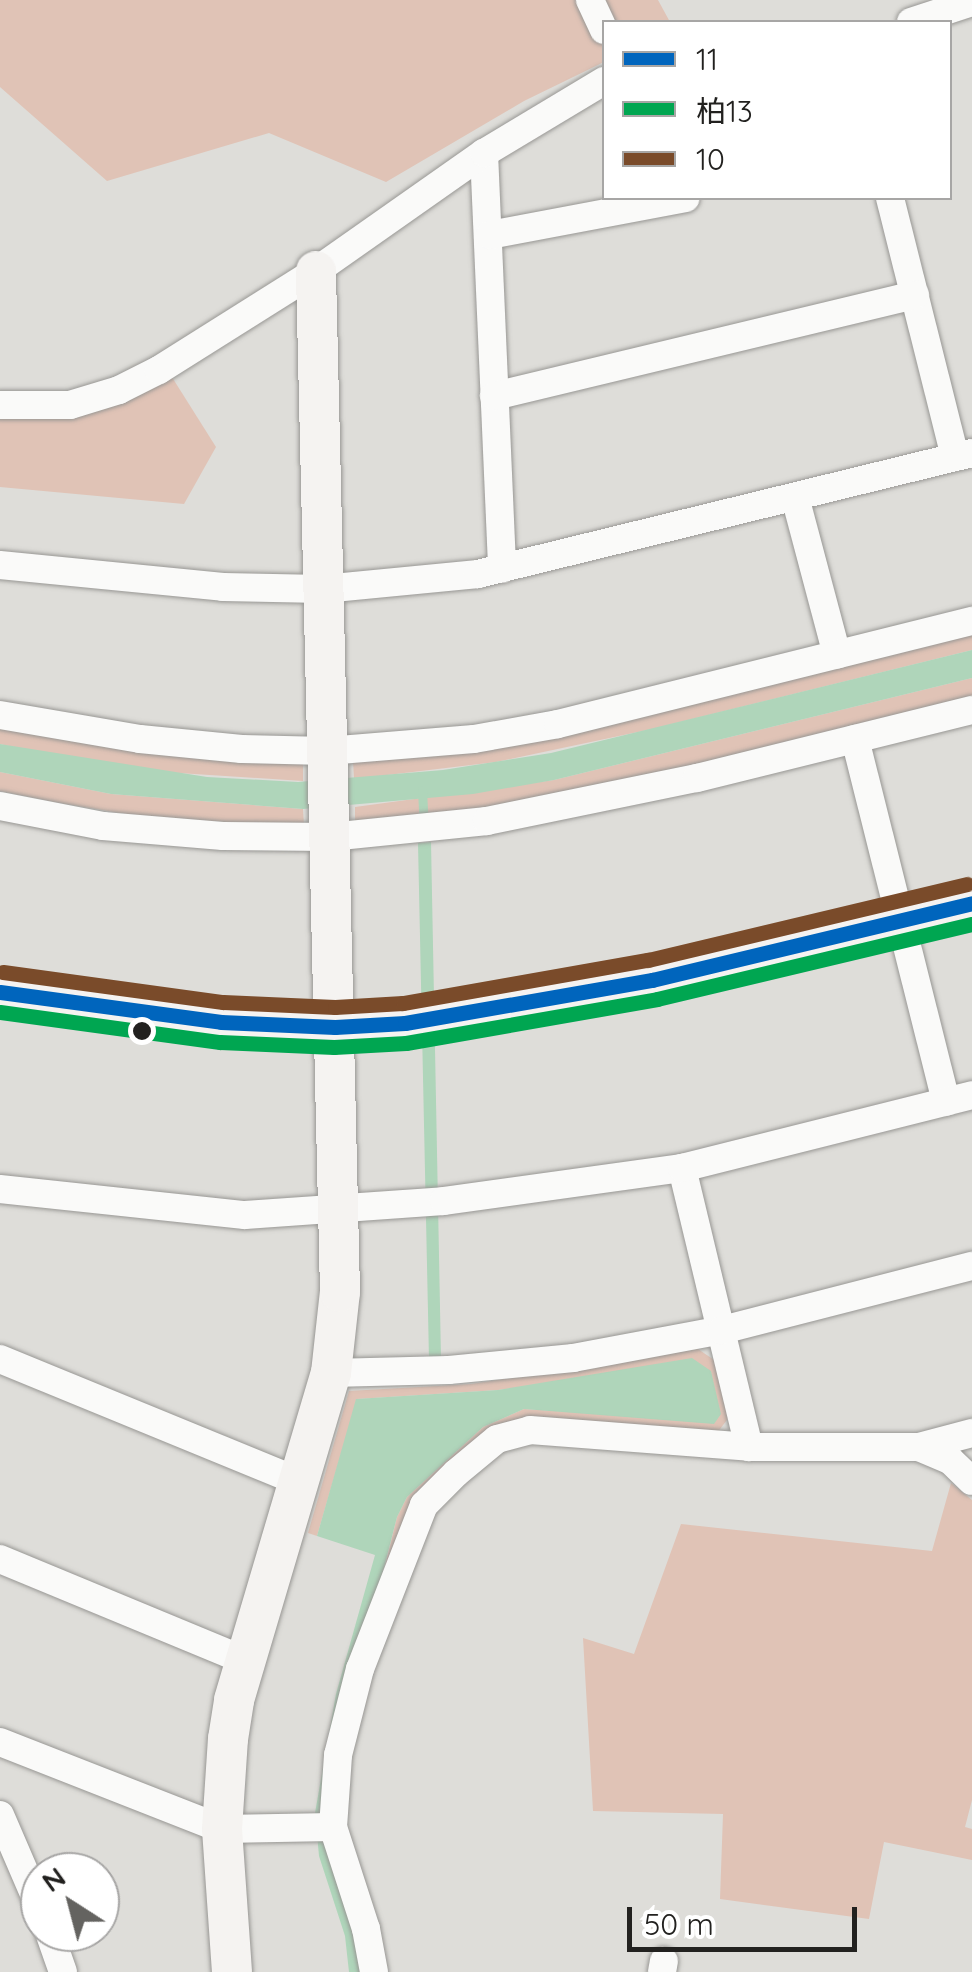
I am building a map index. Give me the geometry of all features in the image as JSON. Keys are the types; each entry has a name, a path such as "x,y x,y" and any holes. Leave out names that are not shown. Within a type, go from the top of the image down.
{"street":[{"path":"590,0 602,26"},
{"path":"916,20 972,2"},
{"path":"0,405 70,405 119,390 208,341 316,272 484,153 602,83"},
{"path":"484,153 502,568"},
{"path":"490,235 675,200"},
{"path":"0,565 223,587 323,589 502,568 964,455 891,200"},
{"path":"232,1972 222,1828 228,1739 246,1661 331,1372 340,1292 316,272"},
{"path":"494,396 915,295"},
{"path":"795,496 837,655"},
{"path":"0,715 140,739 328,756 474,739 558,724 972,621"},
{"path":"0,806 102,826 223,836 487,821 698,778 972,710"},
{"path":"0,1189 245,1215 444,1202 682,1168 959,1098 901,921 856,739"},
{"path":"0,992 221,1022 335,1026 405,1023 552,1000 972,903"},
{"path":"682,1168 749,1447"},
{"path":"331,1372 449,1370 573,1358 722,1330 972,1266"},
{"path":"0,1359 300,1482"},
{"path":"374,1972 366,1929 333,1827 338,1755 360,1669 424,1505 456,1473 498,1439 530,1430 749,1447 919,1448 972,1434"},
{"path":"919,1448 950,1460 972,1481"},
{"path":"0,1560 246,1661"},
{"path":"0,1742 222,1828 333,1827"},
{"path":"0,1815 20,1862"}],"shaded area":[{"path":"0,0 658,0 669,20 602,20 602,63 524,101 386,182 269,133 107,181 0,87"},
{"path":"170,374 216,447 184,504 0,487 0,415"},
{"path":"972,633 972,650 652,729 496,762 354,779 353,760"},
{"path":"972,650 972,678 554,780 473,794 303,809 111,794 0,772 0,744 207,777 298,782 443,770 551,753"},
{"path":"972,678 972,698 531,804 355,826 355,807 554,780"},
{"path":"0,727 158,754 303,760 303,781 148,771 42,753 0,744"},
{"path":"0,772 111,794 303,809 304,826 150,818 54,802 0,791"},
{"path":"431,842 441,1359 429,1359 418,843"},
{"path":"698,1349 717,1362 730,1416 717,1433 546,1418 439,1475 376,1602 397,1517 407,1497 483,1427 524,1409 637,1416 593,1378 498,1390 357,1399 317,1536 308,1533 349,1391 471,1384"},
{"path":"692,1358 711,1371 721,1414 714,1424 524,1409 483,1427 407,1497 397,1517 335,1758 362,1972 349,1972 345,1936 319,1856 315,1813 336,1694 375,1555 317,1536 356,1399 498,1390"},
{"path":"951,1483 972,1500 972,1800 965,1827 972,1829 972,1860 884,1842 869,1919 720,1899 723,1814 593,1811 583,1638 634,1654 681,1524 932,1551"}],"waterway":[{"path":"422,790 423,812"}],"transit line":[{"name":"10","path":"3,972 223,1002 335,1007 403,1003 648,960 967,884"},
{"name":"11","path":"0,992 221,1022 335,1027 405,1023 652,980 972,903"},
{"name":"柏13","path":"0,1012 220,1042 334,1047 406,1043 657,999 972,924"}]}
